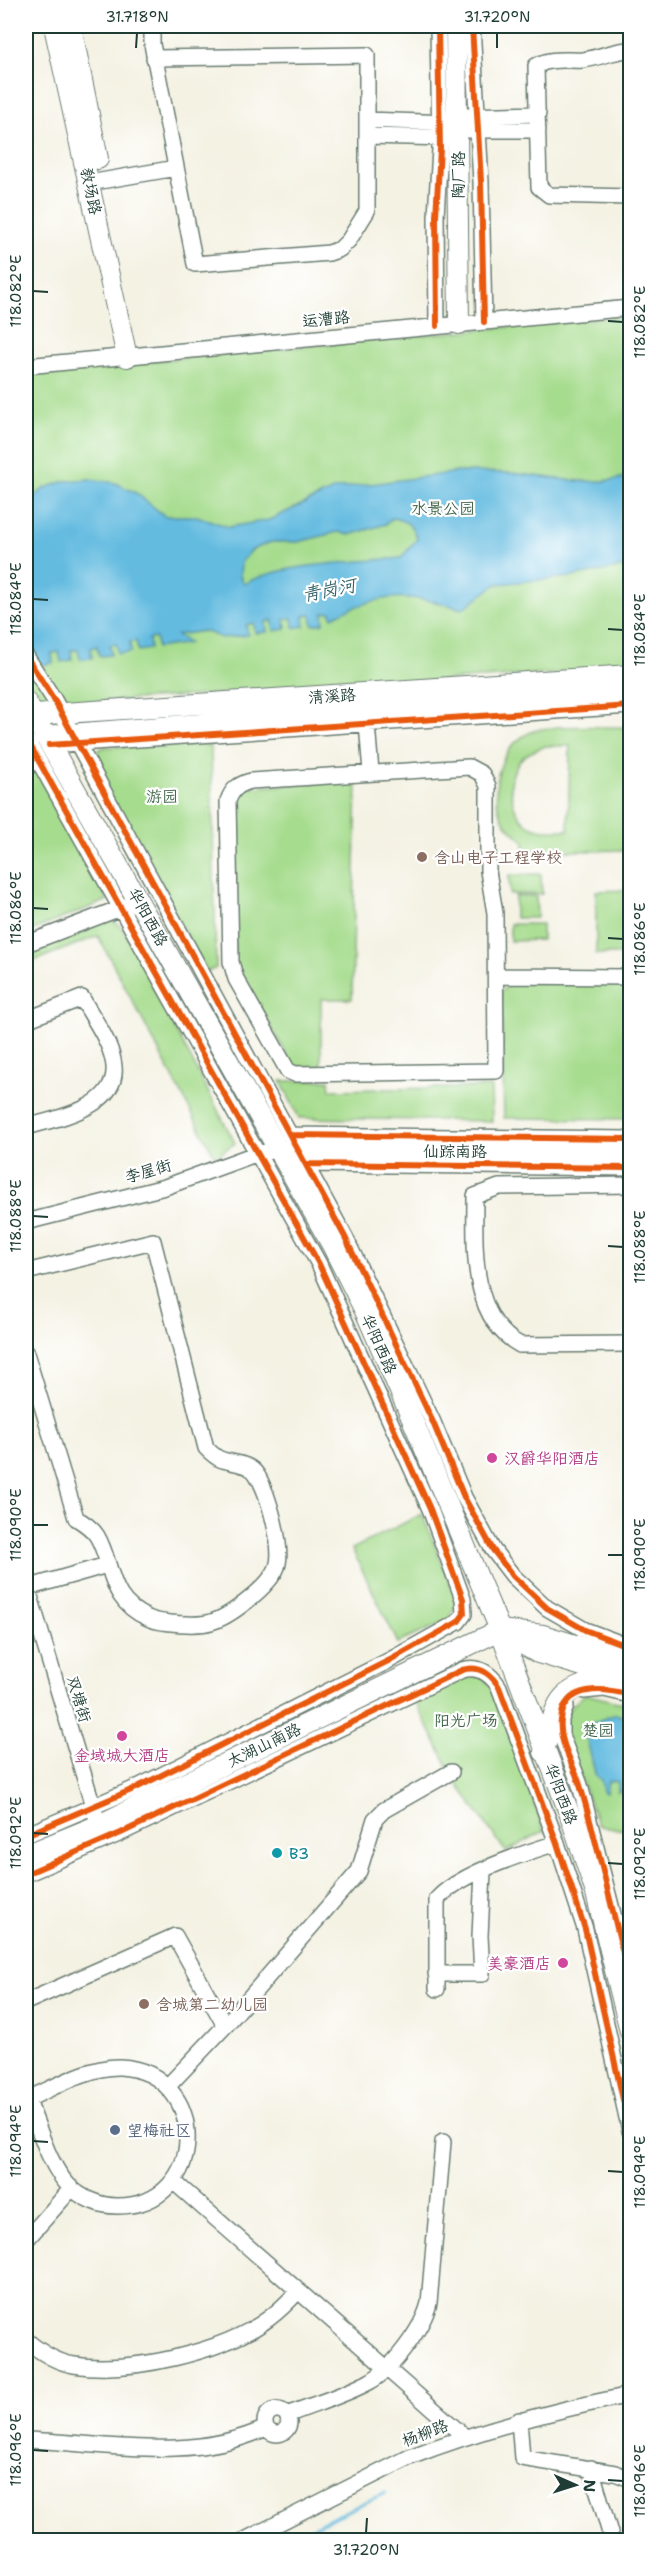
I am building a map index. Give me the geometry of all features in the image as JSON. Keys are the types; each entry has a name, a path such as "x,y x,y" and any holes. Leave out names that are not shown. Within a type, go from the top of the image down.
{"main road":[{"name":"教场路","path":"54,26 96,182"},
{"name":"教场路","path":"70,26 96,182 132,357"},
{"name":"陶厂路","path":"456,26 459,324"},
{"name":"清溪路","path":"40,740 75,739 359,710 630,675"},
{"path":"630,675 630,684"},
{"name":"清溪路","path":"30,709 61,714 359,710 630,691"},
{"name":"华阳西路","path":"30,709 40,740 130,904 293,1150 332,1245 366,1312 449,1504 500,1630 544,1752 570,1815 596,1893 630,2025"},
{"name":"仙踪南路","path":"293,1150 630,1152"},
{"path":"500,1630 543,1635 630,1662"},
{"path":"500,1630 538,1653 623,1678"},
{"name":"太湖山南路","path":"26,1855 96,1816 500,1630"},
{"path":"544,1752 553,1718 564,1695 576,1686 623,1678"}],"street":[{"path":"152,26 154,58 195,264 328,253 340,249 349,240 367,212 367,55 154,58"},
{"path":"438,26 458,127 483,322"},
{"path":"437,326 436,216 458,127 472,26"},
{"path":"630,50 616,50 586,60 545,61 536,66 539,187 543,193 630,197"},
{"path":"367,136 458,127 538,114"},
{"path":"367,120 538,130"},
{"path":"96,182 176,168"},
{"name":"运漕路","path":"26,366 630,308"},
{"path":"26,656 75,739 293,1150 350,1247 432,1420 464,1497 493,1550 513,1576 547,1608 585,1630 630,1647"},
{"path":"371,772 359,710 630,705"},
{"path":"468,766 485,778 488,871 495,913 496,1071 295,1074 283,1065 236,980 231,962 228,801 236,787 251,781 371,772 468,766"},
{"path":"26,944 130,904 258,1153 318,1264 384,1404 430,1509 463,1599 464,1614 458,1622 390,1660 96,1816 26,1835"},
{"path":"496,976 630,977"},
{"path":"26,1020 82,998 113,1058 115,1074 111,1086 84,1111 26,1127"},
{"path":"293,1150 630,1139"},
{"path":"293,1150 630,1168"},
{"name":"李屋街","path":"26,1222 165,1187 258,1153 293,1150"},
{"path":"630,1185 499,1187 485,1190 475,1196 475,1244 487,1308 515,1343 520,1345 630,1344"},
{"path":"26,1272 153,1241 206,1448 218,1459 243,1464 257,1474 280,1550 276,1569 257,1592 234,1611 210,1623 161,1623 146,1618 126,1601 112,1583 98,1538 92,1529 76,1518 26,1353"},
{"path":"26,1586 107,1565"},
{"name":"双塘街","path":"26,1586 96,1816"},
{"path":"26,1874 121,1833 468,1668 490,1675 499,1687 557,1842 585,1929 630,2132"},
{"path":"630,1695 604,1689 584,1690 570,1700 561,1719 561,1735 580,1785 630,1980"},
{"path":"167,2087 225,2026 359,1871 375,1819 384,1810 451,1772"},
{"path":"483,1871 480,1936 482,1974 436,1981 436,1899 483,1871 506,1858 557,1842"},
{"path":"26,2002 175,1936 225,2026"},
{"path":"118,2067 141,2071 167,2087 177,2099 187,2120 189,2143 183,2166 173,2181 152,2199 130,2206 107,2206 86,2199 72,2188 55,2166 26,2099 96,2071 118,2067"},
{"path":"26,2440 126,2448 187,2447 236,2440 266,2428 265,2420 272,2410 280,2410 287,2415 370,2382 386,2368 420,2328 426,2317 443,2142"},
{"path":"173,2181 465,2437"},
{"path":"26,2240 72,2188"},
{"path":"26,2340 39,2351 73,2365 125,2365 168,2360 218,2344 266,2321 298,2291"},
{"name":"杨柳路","path":"245,2541 268,2535 410,2457 519,2420 630,2396"},
{"path":"519,2420 522,2458 591,2468 630,2479"},
{"path":"591,2468 612,2541"}],"green space":[{"name":"水景公园","path":"630,315 630,669 42,705 26,675 26,373"},
{"path":"575,726 630,727 630,850 524,852 524,841 504,821 496,794 497,779 507,752 528,733 542,729","holes":["546,746 570,746 568,830 532,827 521,818 514,804 511,787 514,770 520,760 534,751"]},
{"name":"游园","path":"211,745 216,968 207,972 91,763 95,752 104,747"},
{"path":"26,750 108,900 26,933"},
{"path":"357,780 352,999 321,999 321,1067 294,1067 235,964 235,795 242,788"},
{"path":"541,874 542,894 510,894 509,875"},
{"path":"630,890 630,954 596,954 596,891"},
{"path":"515,896 536,896 537,918 515,918"},
{"path":"110,917 123,929 235,1143 215,1157 98,936 26,964 26,949"},
{"path":"510,924 542,924 542,940 510,941"},
{"path":"511,982 630,983 630,1119 504,1118 501,992"},
{"path":"329,1080 330,1090 491,1087 492,1121 299,1118 281,1081"},
{"path":"422,1514 457,1601 449,1620 398,1643 352,1549"},
{"name":"阳光广场","path":"468,1671 477,1671 495,1689 544,1831 506,1852 456,1782 415,1701"},
{"name":"楚园","path":"585,1694 630,1705 630,1831 598,1825 564,1734 567,1710"}],"water":[{"name":"青岗河","path":"458,472 510,473 587,481 603,481 630,475 630,566 571,577 497,584 462,609 411,598 381,599 332,617 331,612 323,613 324,623 313,625 311,615 304,616 305,626 294,628 292,618 285,619 286,629 274,631 272,620 266,622 267,632 255,633 254,623 246,625 248,635 222,638 204,631 177,635 189,643 157,648 156,638 149,639 150,649 138,651 136,641 130,642 131,652 118,654 116,644 110,645 111,655 99,656 97,646 91,648 92,658 80,659 78,650 71,650 72,660 61,662 59,652 52,653 53,663 42,665 35,658 26,638 26,503 45,488 65,481 90,479 116,483 136,493 165,516 197,516 229,527 269,520 335,489","holes":["392,518 405,522 411,527 417,539 401,558 298,568 259,577 244,584 240,576 241,562 252,550 271,542 298,542 338,532 349,535 386,524"]},
{"path":"616,1714 630,1719 630,1787 618,1792 618,1782 608,1781 606,1793 603,1792 601,1780 596,1777 587,1740 592,1723"}],"waterway":[{"path":"285,2540 385,2493"}],"cycle path":[{"path":"437,326 436,216 440,149 438,26"},
{"path":"472,26 481,182 484,322"},
{"path":"26,656 53,698 345,1237 432,1420 464,1497 493,1550 513,1576 547,1608 585,1630 630,1647"},
{"path":"49,745 630,706"},
{"path":"26,738 319,1264 430,1509 463,1599 464,1614 458,1622 390,1660 136,1788 26,1835"},
{"path":"290,1135 630,1139"},
{"path":"306,1164 630,1168"},
{"path":"26,1874 121,1833 462,1670 474,1669 484,1672 499,1687 557,1843 585,1929 630,2131"},
{"path":"630,1695 598,1690 578,1694 564,1708 561,1720 564,1745 587,1809 630,1980"}],"place":[{"name":"含山电子工程学校","path":"422,857"},
{"name":"汉爵华阳酒店","path":"492,1458"},
{"name":"金域城大酒店","path":"122,1736"},
{"name":"B3","path":"277,1853"},
{"name":"美豪酒店","path":"563,1963"},
{"name":"含城第二幼儿园","path":"144,2004"},
{"name":"望梅社区","path":"115,2130"}]}
